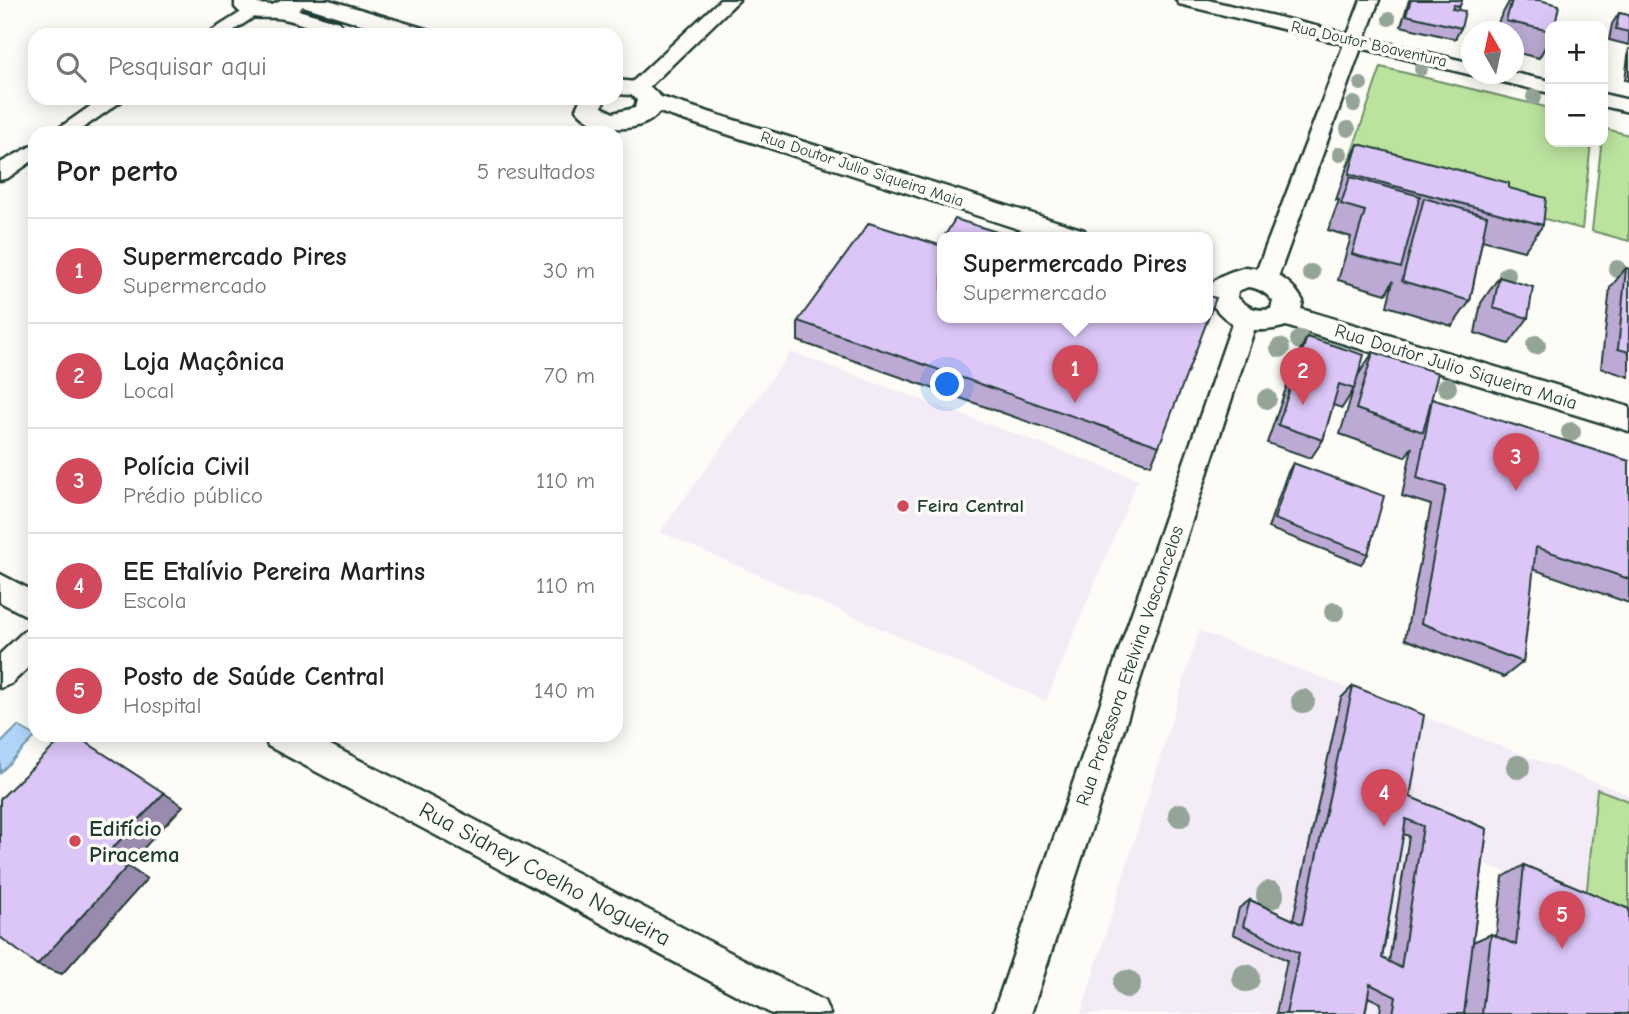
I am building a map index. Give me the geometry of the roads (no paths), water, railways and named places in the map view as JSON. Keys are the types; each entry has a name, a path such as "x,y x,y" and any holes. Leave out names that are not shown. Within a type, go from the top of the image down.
{"street":[{"path":"305,0 398,28"},
{"path":"577,105 593,114 626,121 634,99 730,0"},
{"name":"Rua Doutor Boaventura","path":"1185,0 1461,66"},
{"path":"1265,280 1370,0"},
{"path":"221,28 246,3 287,6 340,28"},
{"path":"1524,81 1545,86"},
{"name":"Rua Doutor Julio Siqueira Maia","path":"634,99 1011,232"},
{"name":"Rua Doutor Julio Siqueira Maia","path":"634,99 1058,232"},
{"path":"1608,101 1629,106"},
{"path":"73,126 105,105"},
{"path":"0,173 28,155"},
{"path":"1246,277 1265,280 1280,289 1286,308 1267,321 1245,318 1230,309 1216,288 1246,277"},
{"name":"Rua Doutor Julio Siqueira Maia","path":"1286,308 1629,401"},
{"name":"Rua Doutor Julio Siqueira Maia","path":"1286,308 1629,419"},
{"name":"Rua Professora Etelvina Vasconcelos","path":"1012,1014 1155,595 1245,318"},
{"path":"0,587 28,603"},
{"path":"0,674 28,648"},
{"name":"Rua Sidney Coelho Nogueira","path":"292,742 811,1014"}],"water":[{"path":"18,726 28,732 28,742 30,742 0,773 0,744"}],"place":[{"name":"Supermercado Pires","path":"1075,403"},
{"name":"Loja Maçônica","path":"1303,405"},
{"name":"Polícia Civil","path":"1516,491"},
{"name":"Feira Central","path":"903,506"},
{"name":"EE Etalívio Pereira Martins","path":"1384,827"},
{"name":"Edifício Piracema","path":"75,841"},
{"name":"Posto de Saúde Central","path":"1562,949"}]}
